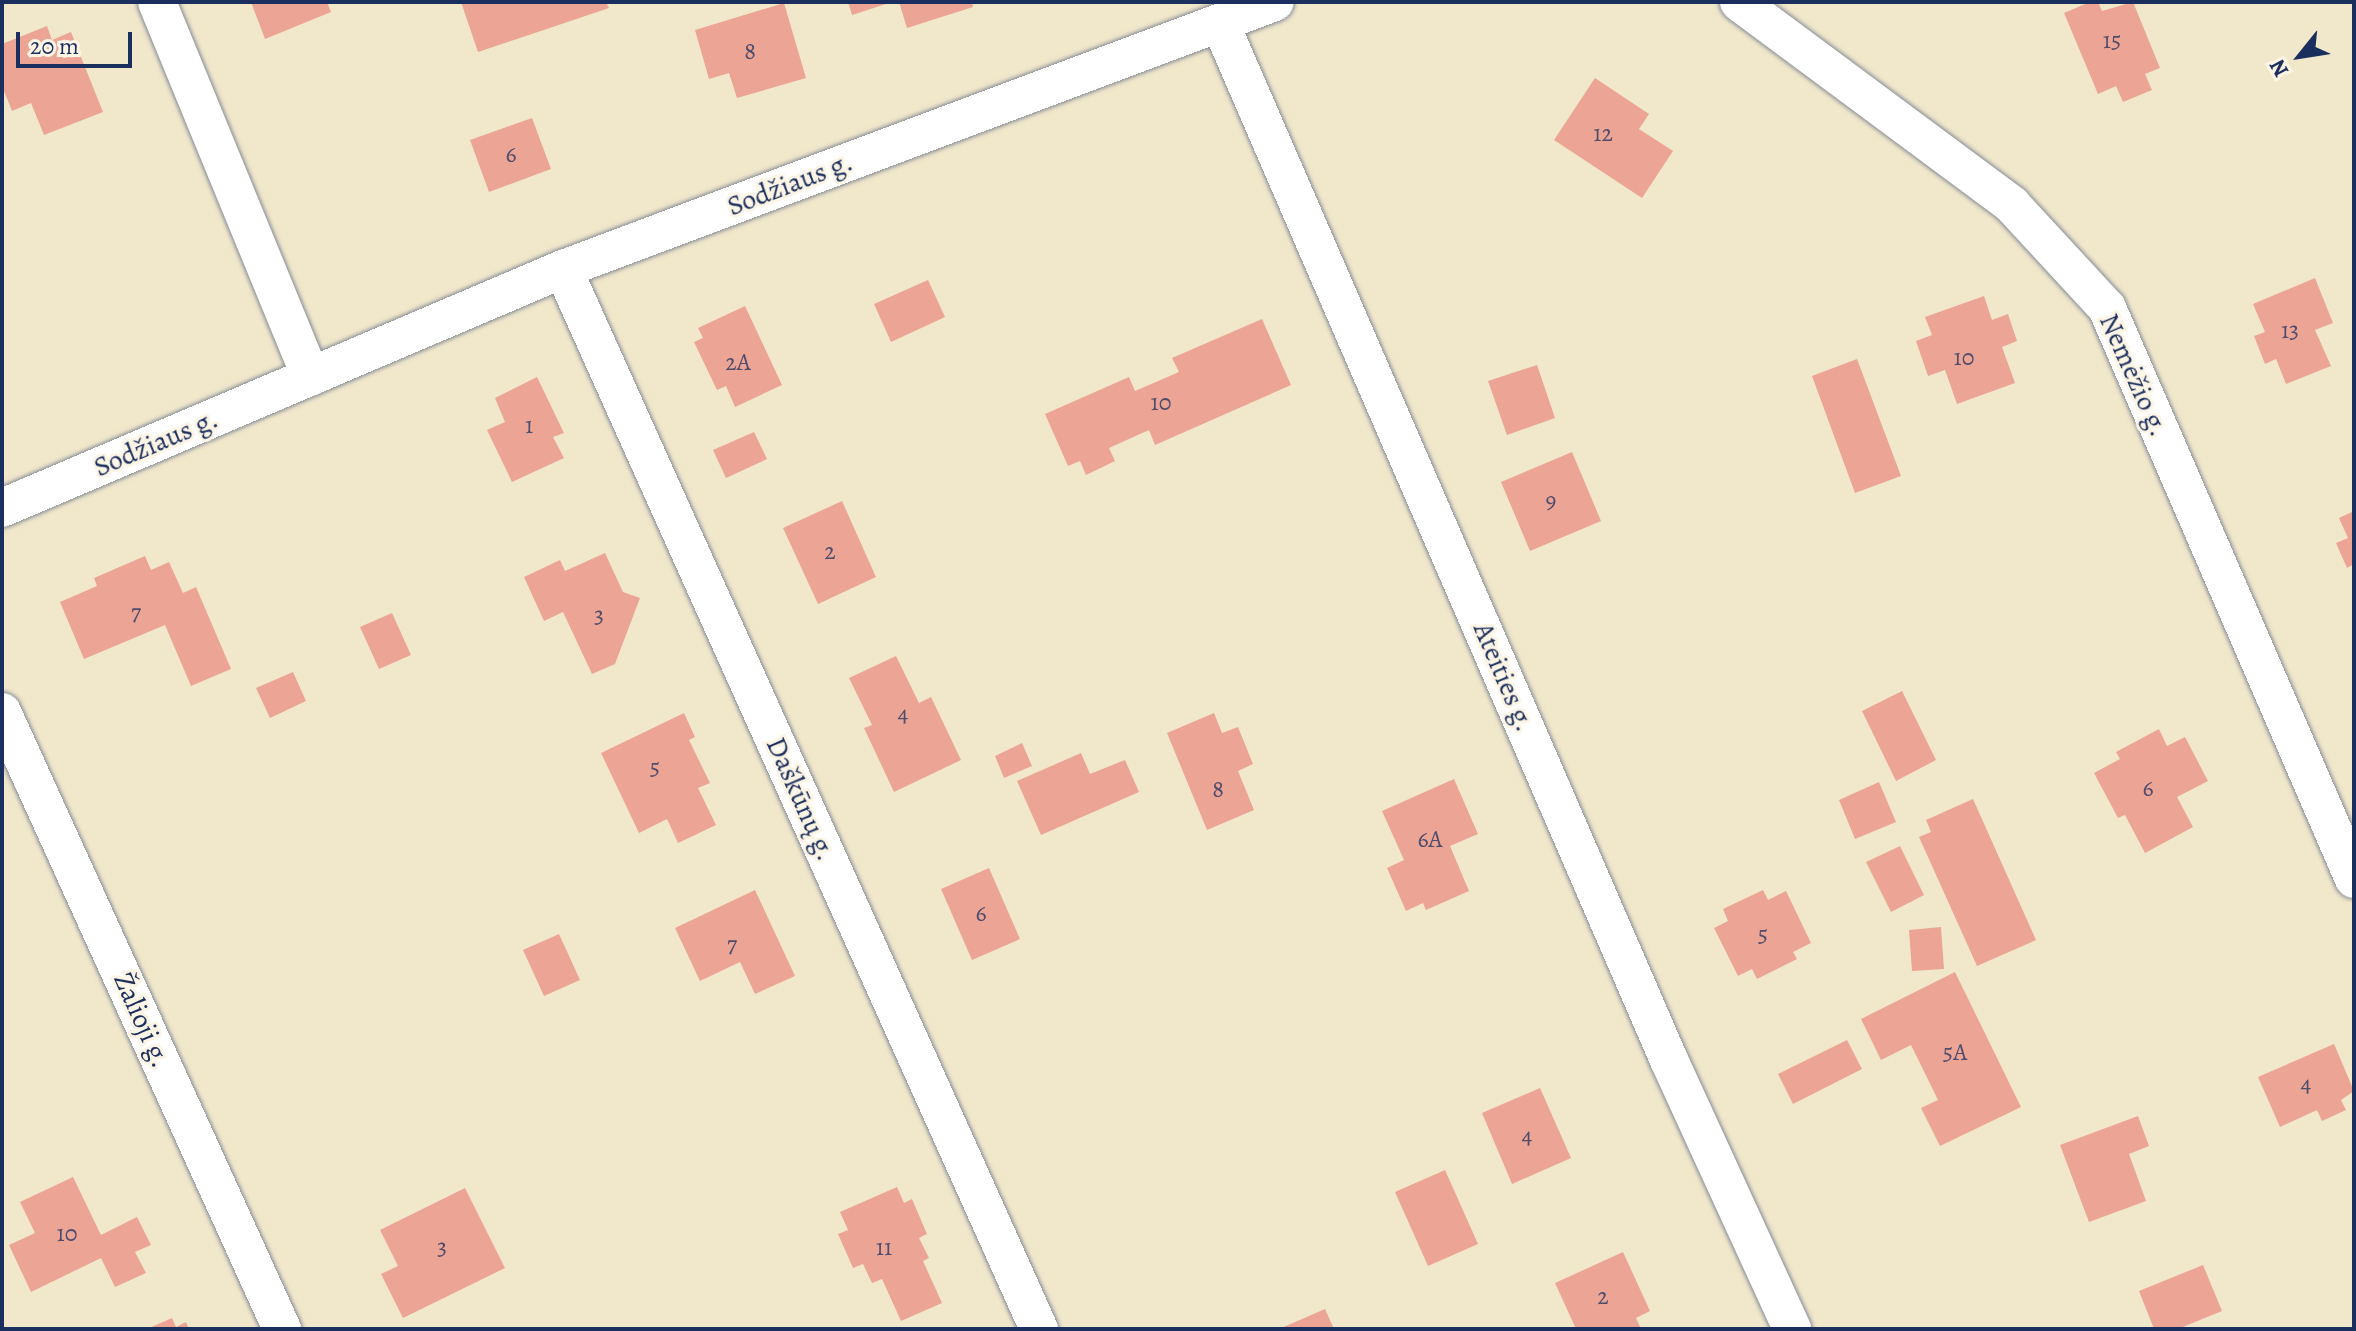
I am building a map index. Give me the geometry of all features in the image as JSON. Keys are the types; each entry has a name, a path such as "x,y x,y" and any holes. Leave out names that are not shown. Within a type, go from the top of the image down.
{"street":[{"path":"157,2 311,377"},
{"name":"Sodžiaus g.","path":"2,508 563,269 1275,2"},
{"name":"Nemėžio g.","path":"1740,3 2012,205 2107,308 2354,879"},
{"name":"Ateities g.","path":"1220,23 1657,1030 1792,1329"},
{"name":"Daškūnų g.","path":"563,269 1039,1329"},
{"name":"Žalioji g.","path":"2,712 282,1329"}],"building":[{"path":"251,2 327,2 331,12 265,39"},
{"path":"461,2 606,2 609,8 478,52"},
{"path":"848,2 889,2 889,3 852,15"},
{"path":"899,2 972,2 973,7 907,28"},
{"path":"2090,2 2098,2 2102,11 2133,2 2160,68 2145,74 2152,90 2123,102 2116,86 2098,94 2064,13"},
{"path":"784,3 806,78 737,98 729,73 709,79 695,30"},
{"path":"47,26 52,40 71,32 103,112 44,135 31,103 12,111 2,86 2,44"},
{"path":"1595,78 1649,114 1639,129 1673,151 1642,198 1554,140"},
{"path":"532,118 551,169 489,192 470,140"},
{"path":"2315,278 2333,323 2315,330 2331,366 2286,384 2276,359 2265,364 2254,336 2265,332 2253,304"},
{"path":"928,280 945,317 891,342 874,304"},
{"path":"1984,296 1992,320 2008,314 2017,341 2002,347 2015,383 1957,404 1945,370 1928,376 1916,341 1932,335 1925,317"},
{"path":"745,306 782,385 735,407 726,386 717,390 694,342 703,338 698,328"},
{"path":"1262,319 1291,385 1155,445 1149,430 1109,448 1115,461 1086,475 1080,461 1068,466 1045,414 1129,377 1135,391 1179,372 1172,358"},
{"path":"1857,359 1901,476 1855,493 1812,376"},
{"path":"1537,365 1555,418 1507,435 1488,381"},
{"path":"537,377 564,433 553,437 564,458 512,482 487,430 505,422 495,398"},
{"path":"754,432 767,459 726,478 713,450"},
{"path":"1572,452 1601,521 1530,551 1501,482"},
{"path":"842,501 876,577 818,604 783,528"},
{"path":"2354,511 2354,564 2347,568 2336,543 2348,538 2339,518"},
{"path":"605,553 623,592 640,598 615,664 592,674 563,612 544,621 524,577 560,560 565,571"},
{"path":"145,556 151,570 169,562 183,593 196,587 231,669 191,686 165,625 84,659 60,602 97,586 94,578"},
{"path":"392,613 411,655 379,669 360,627"},
{"path":"896,656 919,703 931,697 961,760 894,792 864,728 872,725 849,678"},
{"path":"293,672 306,701 270,718 256,688"},
{"path":"1902,691 1936,760 1896,781 1862,711"},
{"path":"684,713 695,737 689,740 710,783 698,788 716,825 678,843 667,819 639,833 601,753"},
{"path":"1214,713 1222,733 1238,727 1253,764 1238,771 1254,810 1207,830 1167,733"},
{"path":"2159,729 2167,746 2185,737 2208,781 2177,797 2193,827 2145,853 2125,815 2118,818 2094,773 2120,759 2116,752"},
{"path":"1022,743 1032,766 1004,778 995,756"},
{"path":"1081,753 1090,774 1125,760 1139,792 1041,835 1017,781"},
{"path":"1454,779 1478,834 1450,846 1469,891 1426,910 1423,903 1406,911 1387,868 1404,860 1382,811"},
{"path":"1879,782 1896,822 1855,839 1839,800"},
{"path":"1973,799 2036,940 1977,966 1919,837 1931,832 1926,820"},
{"path":"1900,846 1924,895 1891,912 1866,862"},
{"path":"989,868 1020,939 972,960 941,889"},
{"path":"755,890 795,976 755,994 740,962 700,981 675,928"},
{"path":"1763,890 1768,900 1786,891 1811,943 1793,952 1797,959 1757,979 1752,969 1738,976 1714,928 1728,921 1723,909"},
{"path":"1941,927 1944,969 1912,971 1909,930"},
{"path":"559,934 580,980 544,996 523,950"},
{"path":"1955,972 2021,1107 1940,1146 1921,1108 1938,1100 1911,1045 1881,1060 1861,1019"},
{"path":"1847,1040 1862,1069 1793,1104 1778,1074"},
{"path":"2334,1044 2354,1091 2341,1100 2346,1110 2322,1121 2317,1110 2280,1127 2258,1077"},
{"path":"1540,1088 1571,1158 1512,1184 1482,1113"},
{"path":"2138,1116 2149,1146 2129,1154 2146,1201 2089,1222 2060,1145"},
{"path":"1445,1170 1478,1244 1428,1266 1395,1192"},
{"path":"73,1177 101,1235 137,1217 151,1245 135,1252 146,1273 115,1287 101,1258 31,1292 9,1245 35,1233 20,1202"},
{"path":"897,1187 904,1203 912,1199 927,1234 919,1238 929,1258 923,1261 942,1303 901,1321 882,1279 872,1283 863,1264 853,1268 838,1234 848,1230 840,1212"},
{"path":"465,1188 505,1268 403,1318 381,1274 398,1266 380,1230"},
{"path":"1623,1252 1650,1311 1636,1318 1641,1329 1576,1329 1555,1283"},
{"path":"2203,1265 2222,1311 2178,1329 2154,1329 2139,1291"},
{"path":"1325,1309 1334,1329 1279,1329"},
{"path":"172,1318 176,1327 186,1322 189,1329 147,1329"}]}
